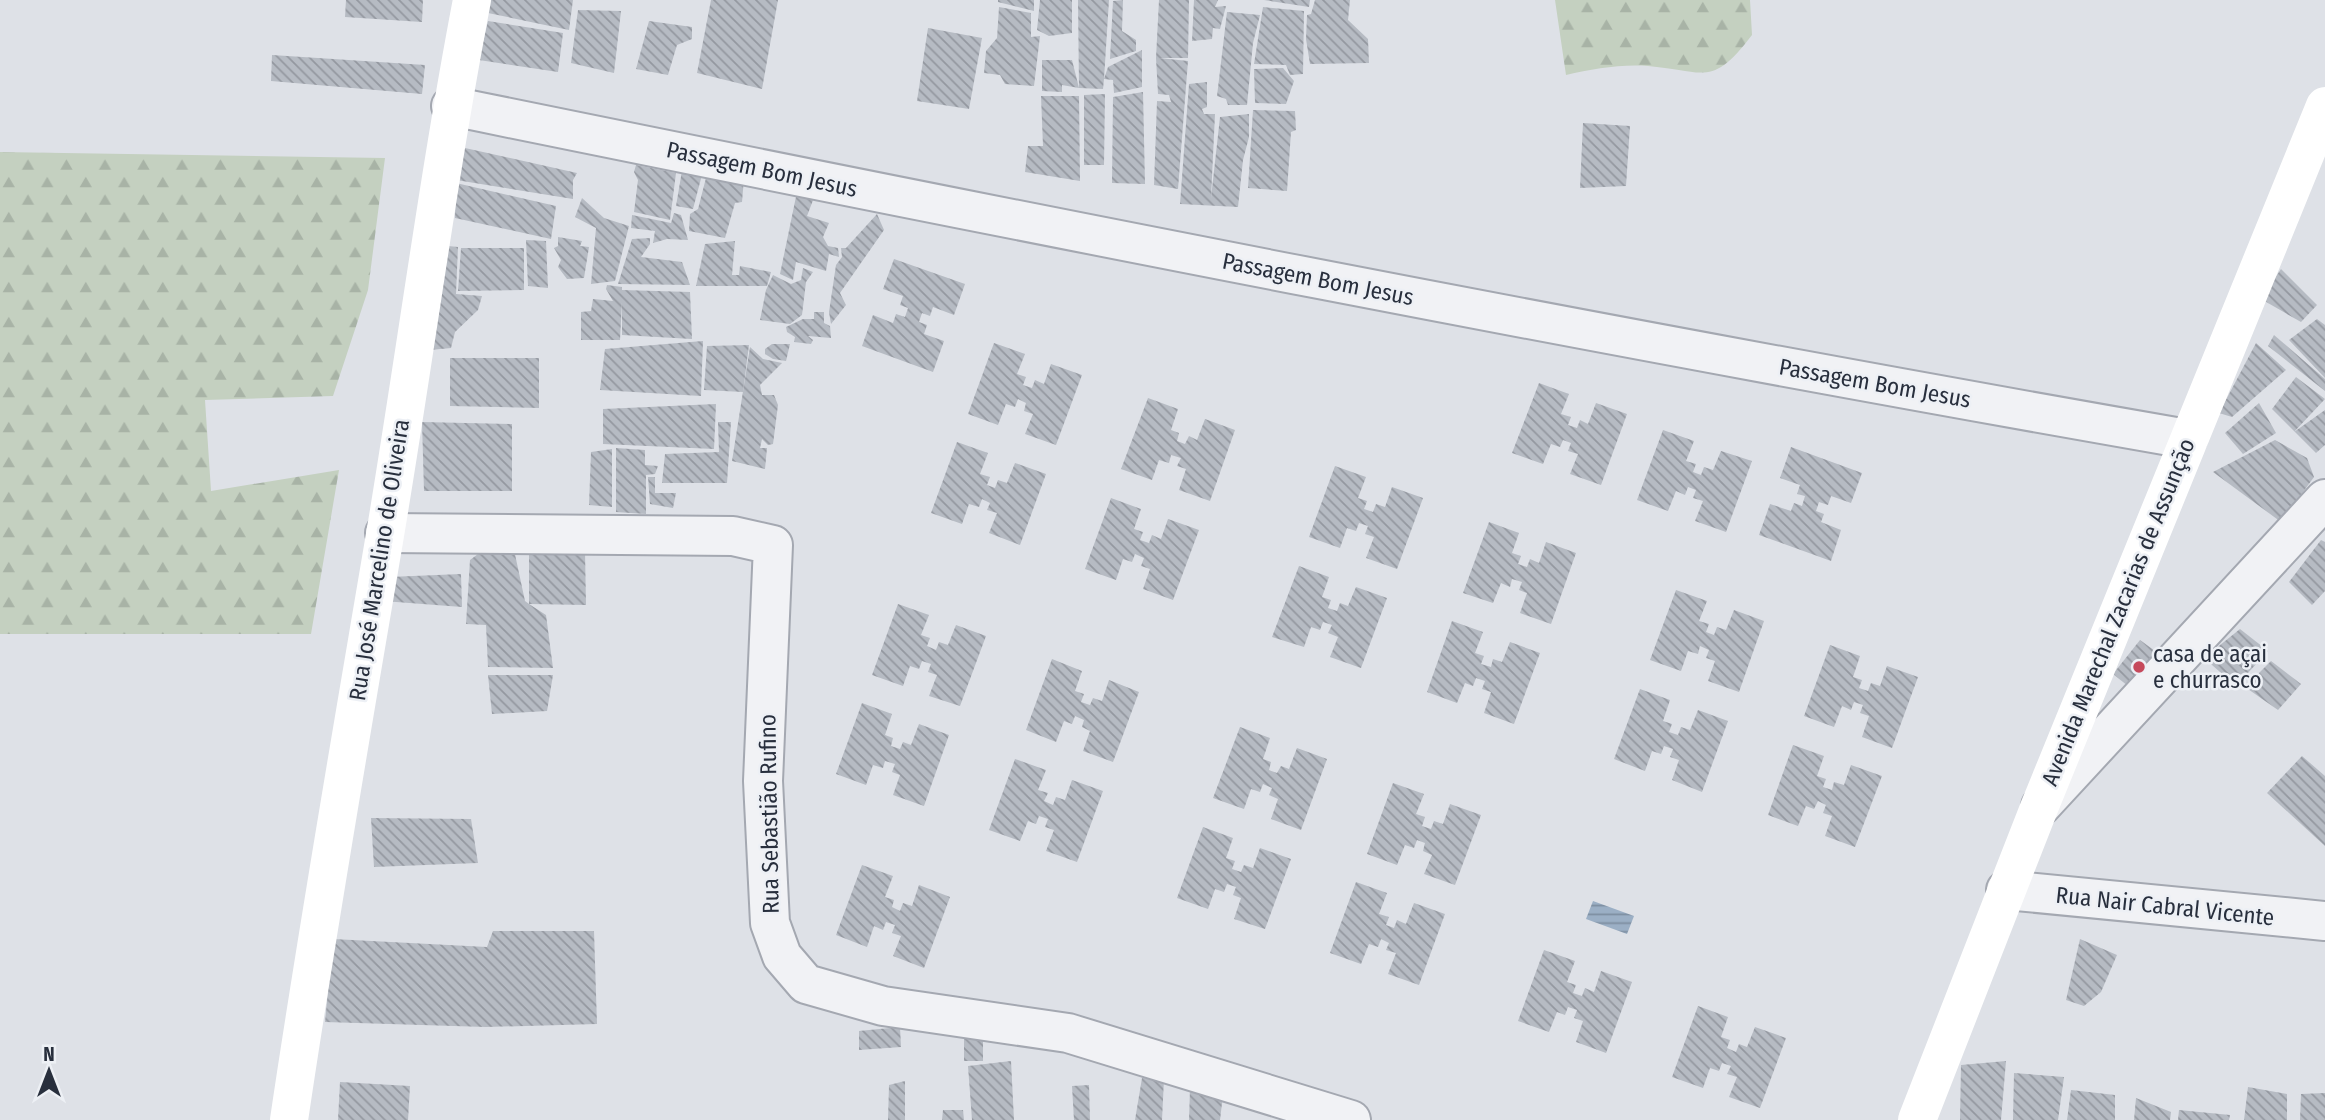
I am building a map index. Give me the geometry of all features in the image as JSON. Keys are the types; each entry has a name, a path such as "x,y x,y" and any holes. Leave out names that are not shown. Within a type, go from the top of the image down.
{"street":[{"name":"Rua José Marcelino de Oliveira","path":"289,1120 330,845 385,533 452,106 472,0"},
{"name":"Passagem Bom Jesus","path":"452,106 1067,232 1721,356 2187,439"},
{"name":"Avenida Marechal Zacarias de Assunção","path":"1917,1120 2187,439 2325,106"},
{"path":"2039,808 2325,499"},
{"name":"Rua Sebastião Rufino","path":"385,533 733,536 774,545 763,781 770,923 782,956 806,984 883,1006 1068,1033 1351,1120"},
{"name":"Rua Nair Cabral Vicente","path":"2006,890 2325,921"}],"green space":[{"path":"1555,0 1750,0 1752,35 1727,63 1706,72 1627,66 1566,75"},
{"path":"0,152 385,158 368,290 333,396 205,400 211,491 339,470 311,634 0,634"}],"water":[{"path":"1593,901 1634,916 1627,934 1586,919"}],"building":[{"path":"346,0 423,0 422,22 345,17"},
{"path":"490,0 573,0 569,30 488,13"},
{"path":"711,0 778,0 762,89 697,73"},
{"path":"1034,0 1034,11 998,2"},
{"path":"1040,0 1072,0 1072,33 1049,36 1037,30"},
{"path":"1078,0 1109,0 1103,89 1079,88"},
{"path":"1123,0 1122,31 1136,40 1136,51 1110,59 1113,1"},
{"path":"1159,0 1189,0 1188,58 1159,58 1188,61 1178,189 1154,185 1157,101 1171,102 1169,95 1158,94 1156,58"},
{"path":"1194,0 1218,0 1215,7 1226,6 1220,29 1213,28 1212,39 1192,41"},
{"path":"1264,0 1310,0 1309,7"},
{"path":"1315,0 1350,0 1348,20 1368,39 1369,63 1310,64 1306,39 1307,15 1311,14"},
{"path":"999,7 1031,13 1031,37 1040,36 1034,86 1005,84 1000,75 984,73 986,51 997,38"},
{"path":"1263,7 1304,11 1303,74 1290,75 1286,65 1254,64"},
{"path":"578,10 621,11 614,73 571,63"},
{"path":"1227,12 1260,15 1253,43 1247,105 1228,105 1226,99 1217,96"},
{"path":"488,21 563,33 558,72 479,60"},
{"path":"649,21 692,27 692,39 677,45 668,75 636,69"},
{"path":"928,28 982,38 969,109 917,101"},
{"path":"1142,50 1142,87 1114,93 1113,80 1104,79 1108,67"},
{"path":"272,55 425,65 422,94 271,81"},
{"path":"1042,60 1072,60 1079,88 1062,85 1062,92 1042,91"},
{"path":"1283,68 1294,81 1286,104 1255,103 1254,69"},
{"path":"1207,82 1207,107 1202,109 1204,114 1215,114 1211,198 1220,117 1249,114 1249,137 1243,160 1238,207 1180,204 1189,84"},
{"path":"1143,92 1145,184 1112,183 1113,97"},
{"path":"1105,94 1104,165 1084,165 1084,95"},
{"path":"1041,96 1079,96 1080,181 1025,172 1028,146 1043,146"},
{"path":"1253,110 1295,111 1296,130 1291,132 1287,191 1248,188"},
{"path":"1583,123 1630,126 1626,186 1580,188"},
{"path":"456,146 577,173 573,180 573,199 450,179"},
{"path":"684,159 703,171 693,209 676,206"},
{"path":"636,165 676,173 670,220 634,212 638,180 634,172"},
{"path":"707,174 744,178 742,202 735,203 725,238 689,231 690,214 698,209"},
{"path":"456,183 556,206 551,239 455,218"},
{"path":"798,187 815,195 807,216 829,223 823,237 828,246 838,248 839,257 829,254 826,271 796,262 793,280 780,274"},
{"path":"582,198 604,218 629,226 615,281 591,284 596,228 575,217"},
{"path":"674,213 681,215 688,240 667,239 653,243 655,231 631,228 632,215 671,223"},
{"path":"877,214 884,230 840,293 846,305 831,324 829,312 836,265 842,257 841,248 846,248"},
{"path":"558,237 582,241 580,246 589,247 584,278 567,279 558,267 561,260 554,248 558,246"},
{"path":"650,238 650,244 641,257 682,262 690,285 618,284 632,239"},
{"path":"526,240 546,241 548,288 528,286"},
{"path":"735,241 732,275 739,275 740,266 771,272 767,286 696,286 705,244"},
{"path":"448,246 458,247 456,294 482,296 478,310 455,332 451,348 420,351"},
{"path":"461,248 524,248 524,290 458,291"},
{"path":"894,259 965,284 954,315 933,307 930,316 922,313 919,322 927,325 924,334 944,341 933,372 862,346 873,315 893,323 896,314 905,317 908,308 900,305 903,296 883,289"},
{"path":"803,268 813,272 806,282 802,315 790,324 760,320 766,290 773,275 791,284 801,280"},
{"path":"2281,269 2317,305 2301,322 2261,299"},
{"path":"607,285 622,287 622,290 690,292 692,339 622,335 622,302 620,340 581,340 581,312 591,311 593,299 613,301 606,289"},
{"path":"814,312 824,312 824,323 830,326 831,338 808,336 813,340 811,344 794,342 795,337 787,332 786,327 803,319 814,319"},
{"path":"2317,319 2325,325 2325,378 2289,340"},
{"path":"2274,335 2325,379 2325,391 2268,346"},
{"path":"703,341 701,396 600,390 605,349"},
{"path":"994,343 1025,354 1017,374 1026,377 1023,385 1032,388 1035,380 1044,384 1051,364 1082,375 1056,445 1025,434 1033,414 1024,411 1026,403 1018,399 1015,407 1006,404 998,425 968,414"},
{"path":"2256,343 2286,370 2232,417 2219,413"},
{"path":"772,344 790,344 786,361 773,359 765,354 765,349"},
{"path":"749,345 743,392 704,390 707,346"},
{"path":"750,347 763,359 782,363 760,385 762,395 774,395 778,405 773,444 768,445 762,439 760,448 767,448 765,469 732,461"},
{"path":"450,358 539,358 539,408 450,406"},
{"path":"2296,377 2325,399 2294,431 2272,409"},
{"path":"1539,383 1569,394 1561,414 1571,417 1568,425 1577,428 1580,420 1588,424 1596,403 1627,414 1601,485 1570,474 1578,454 1568,451 1571,443 1563,440 1560,447 1551,444 1543,464 1512,453"},
{"path":"1148,398 1178,409 1171,430 1179,433 1177,441 1185,444 1189,436 1197,440 1205,419 1235,430 1210,501 1179,490 1186,469 1177,466 1181,458 1171,455 1169,463 1159,460 1152,480 1121,469"},
{"path":"2259,403 2276,433 2243,454 2225,433"},
{"path":"716,404 714,449 603,444 603,409"},
{"path":"2325,410 2325,445 2316,453 2295,432"},
{"path":"422,422 512,424 512,491 424,491"},
{"path":"718,422 731,422 727,483 662,483 665,454 719,452"},
{"path":"1663,430 1694,441 1686,461 1696,464 1693,472 1701,475 1704,467 1713,470 1721,451 1752,461 1726,532 1695,521 1703,501 1693,498 1696,490 1688,487 1685,495 1676,491 1668,511 1637,500"},
{"path":"2275,440 2307,458 2314,477 2281,522 2213,472"},
{"path":"957,442 988,453 980,474 990,477 987,485 995,488 998,480 1007,483 1015,463 1046,474 1020,545 989,533 997,513 987,510 990,503 982,499 979,507 969,504 962,524 931,513"},
{"path":"1791,447 1862,473 1851,503 1831,496 1828,505 1819,502 1816,511 1824,514 1821,522 1841,530 1831,561 1759,535 1770,504 1791,511 1794,503 1802,506 1805,496 1797,494 1800,485 1780,478"},
{"path":"616,448 645,450 645,465 658,466 655,474 646,475 646,514 616,512"},
{"path":"612,449 612,507 589,505 591,452"},
{"path":"1335,466 1366,477 1358,498 1367,501 1364,509 1373,512 1376,504 1385,507 1392,487 1423,498 1397,569 1366,558 1374,537 1365,534 1368,526 1359,523 1356,531 1347,528 1340,548 1309,537"},
{"path":"648,477 655,477 655,493 676,493 673,508 650,504"},
{"path":"1111,498 1141,509 1134,529 1143,532 1140,540 1149,543 1152,535 1161,539 1168,519 1199,530 1173,600 1143,589 1150,569 1141,566 1144,558 1135,554 1132,562 1123,559 1116,580 1085,569"},
{"path":"1489,522 1519,533 1512,553 1521,556 1518,564 1527,567 1530,559 1539,563 1546,542 1576,553 1551,624 1520,613 1527,593 1519,590 1522,582 1512,579 1510,587 1501,583 1493,603 1463,593"},
{"path":"2321,540 2325,542 2325,591 2312,605 2289,582"},
{"path":"513,545 525,601 546,615 553,668 488,667 486,625 466,624 470,560 482,551"},
{"path":"529,551 585,551 586,605 529,604"},
{"path":"1299,566 1329,577 1322,597 1331,600 1328,608 1337,611 1340,603 1348,606 1356,587 1387,598 1361,668 1330,657 1338,637 1328,633 1332,625 1323,622 1320,630 1311,627 1304,647 1272,637"},
{"path":"461,574 462,607 383,601 389,577"},
{"path":"1676,590 1707,601 1699,621 1709,624 1706,632 1714,635 1717,627 1726,630 1734,610 1764,621 1739,692 1708,681 1715,661 1706,658 1709,650 1700,646 1698,654 1688,651 1681,671 1650,660"},
{"path":"898,604 929,615 921,635 930,638 927,646 936,650 939,642 948,645 956,625 986,636 960,706 929,696 937,675 928,672 931,664 922,661 919,669 910,666 903,686 872,675"},
{"path":"1452,621 1483,632 1475,653 1484,656 1481,664 1491,667 1493,659 1502,662 1510,642 1540,653 1514,724 1484,713 1491,692 1482,689 1485,681 1476,678 1473,686 1465,683 1457,703 1427,692"},
{"path":"2240,629 2268,651 2236,686 2204,658"},
{"name":"casa de açai e churrasco","path":"2140,640 2166,659 2138,694 2113,674"},
{"path":"1830,645 1860,656 1853,677 1862,680 1859,688 1868,691 1871,683 1880,686 1887,666 1918,677 1892,748 1862,737 1869,716 1860,713 1863,705 1854,702 1851,710 1842,706 1834,727 1804,716"},
{"path":"1052,659 1082,671 1075,691 1084,694 1081,702 1090,705 1093,698 1102,701 1109,680 1139,692 1113,762 1083,751 1090,731 1082,727 1084,720 1075,716 1072,724 1064,721 1056,742 1026,730"},
{"path":"2271,661 2301,684 2278,710 2245,687"},
{"path":"488,675 553,675 547,711 492,714"},
{"path":"1640,689 1670,700 1663,721 1672,724 1669,732 1678,735 1681,727 1690,730 1698,710 1728,721 1702,792 1672,780 1679,760 1670,757 1673,749 1664,746 1661,754 1652,751 1645,771 1614,759"},
{"path":"862,703 892,714 885,735 893,738 891,746 900,749 903,742 911,745 919,724 949,735 924,806 893,795 900,775 892,772 895,764 885,761 883,768 873,765 866,785 836,774"},
{"path":"1240,727 1270,738 1263,759 1271,762 1269,770 1277,773 1281,766 1289,769 1297,748 1327,759 1301,830 1271,819 1278,799 1269,795 1272,788 1263,784 1260,792 1251,789 1244,809 1213,798"},
{"path":"1793,745 1824,756 1817,776 1826,779 1823,787 1832,790 1834,782 1844,785 1851,765 1882,776 1855,847 1825,836 1832,816 1823,813 1826,805 1818,801 1814,809 1806,806 1798,826 1768,815"},
{"path":"2302,756 2325,776 2325,846 2267,793"},
{"path":"1015,759 1046,770 1038,790 1048,793 1044,801 1053,805 1056,797 1065,800 1072,780 1103,791 1077,862 1046,851 1054,830 1045,827 1048,819 1039,816 1036,824 1028,821 1020,841 989,830"},
{"path":"1393,783 1424,794 1416,814 1425,817 1422,826 1431,829 1434,821 1443,824 1450,804 1481,815 1455,885 1424,874 1432,855 1423,851 1425,843 1417,840 1414,848 1405,845 1397,865 1367,854"},
{"path":"371,818 471,819 478,863 374,867"},
{"path":"1203,827 1233,838 1226,858 1235,861 1232,869 1241,872 1244,865 1253,868 1260,848 1291,859 1265,929 1234,919 1241,898 1233,895 1236,887 1227,884 1224,892 1215,889 1208,909 1177,898"},
{"path":"862,865 893,876 885,897 894,900 892,907 900,911 903,903 912,906 919,885 950,897 924,968 893,956 901,936 892,933 895,925 886,922 883,930 874,926 867,947 836,935"},
{"path":"1356,882 1387,893 1379,914 1389,917 1386,925 1394,928 1397,920 1406,924 1414,903 1445,914 1419,985 1388,974 1396,953 1386,950 1389,943 1381,939 1378,947 1369,944 1361,964 1330,953"},
{"path":"493,931 594,931 597,1024 486,1027 325,1022 333,939 487,947"},
{"path":"2080,939 2117,955 2101,992 2084,1006 2066,1000"},
{"path":"1544,950 1575,961 1567,982 1576,985 1573,993 1582,996 1585,988 1594,992 1601,971 1632,982 1606,1053 1576,1042 1583,1021 1574,1018 1577,1010 1568,1007 1565,1015 1557,1012 1549,1032 1518,1021"},
{"path":"1698,1006 1728,1017 1721,1037 1730,1040 1727,1048 1736,1052 1739,1044 1747,1047 1755,1027 1786,1038 1760,1108 1729,1097 1737,1077 1727,1074 1731,1066 1722,1063 1719,1071 1710,1068 1703,1088 1672,1077"},
{"path":"900,1027 901,1047 859,1050 859,1031"},
{"path":"964,1037 983,1040 983,1061 964,1061"},
{"path":"1011,1061 1014,1120 972,1120 968,1066"},
{"path":"2006,1061 2001,1120 1960,1120 1961,1065"},
{"path":"2014,1073 2064,1077 2058,1120 2013,1120"},
{"path":"1142,1078 1164,1079 1162,1120 1135,1120"},
{"path":"905,1081 905,1120 888,1120 889,1085"},
{"path":"340,1082 410,1086 408,1120 338,1120"},
{"path":"1089,1085 1090,1120 1074,1120 1072,1086"},
{"path":"2248,1087 2287,1094 2287,1120 2244,1120"},
{"path":"1190,1089 1223,1095 1220,1120 1189,1120"},
{"path":"2071,1090 2115,1095 2115,1120 2067,1120"},
{"path":"2325,1093 2325,1120 2300,1120 2301,1094"},
{"path":"2136,1098 2171,1112 2170,1120 2134,1120"},
{"path":"943,1110 963,1110 964,1120 942,1120"},
{"path":"2179,1110 2230,1115 2229,1120 2178,1120"}],"place":[{"name":"casa de açai e churrasco","path":"2139,667"}]}
